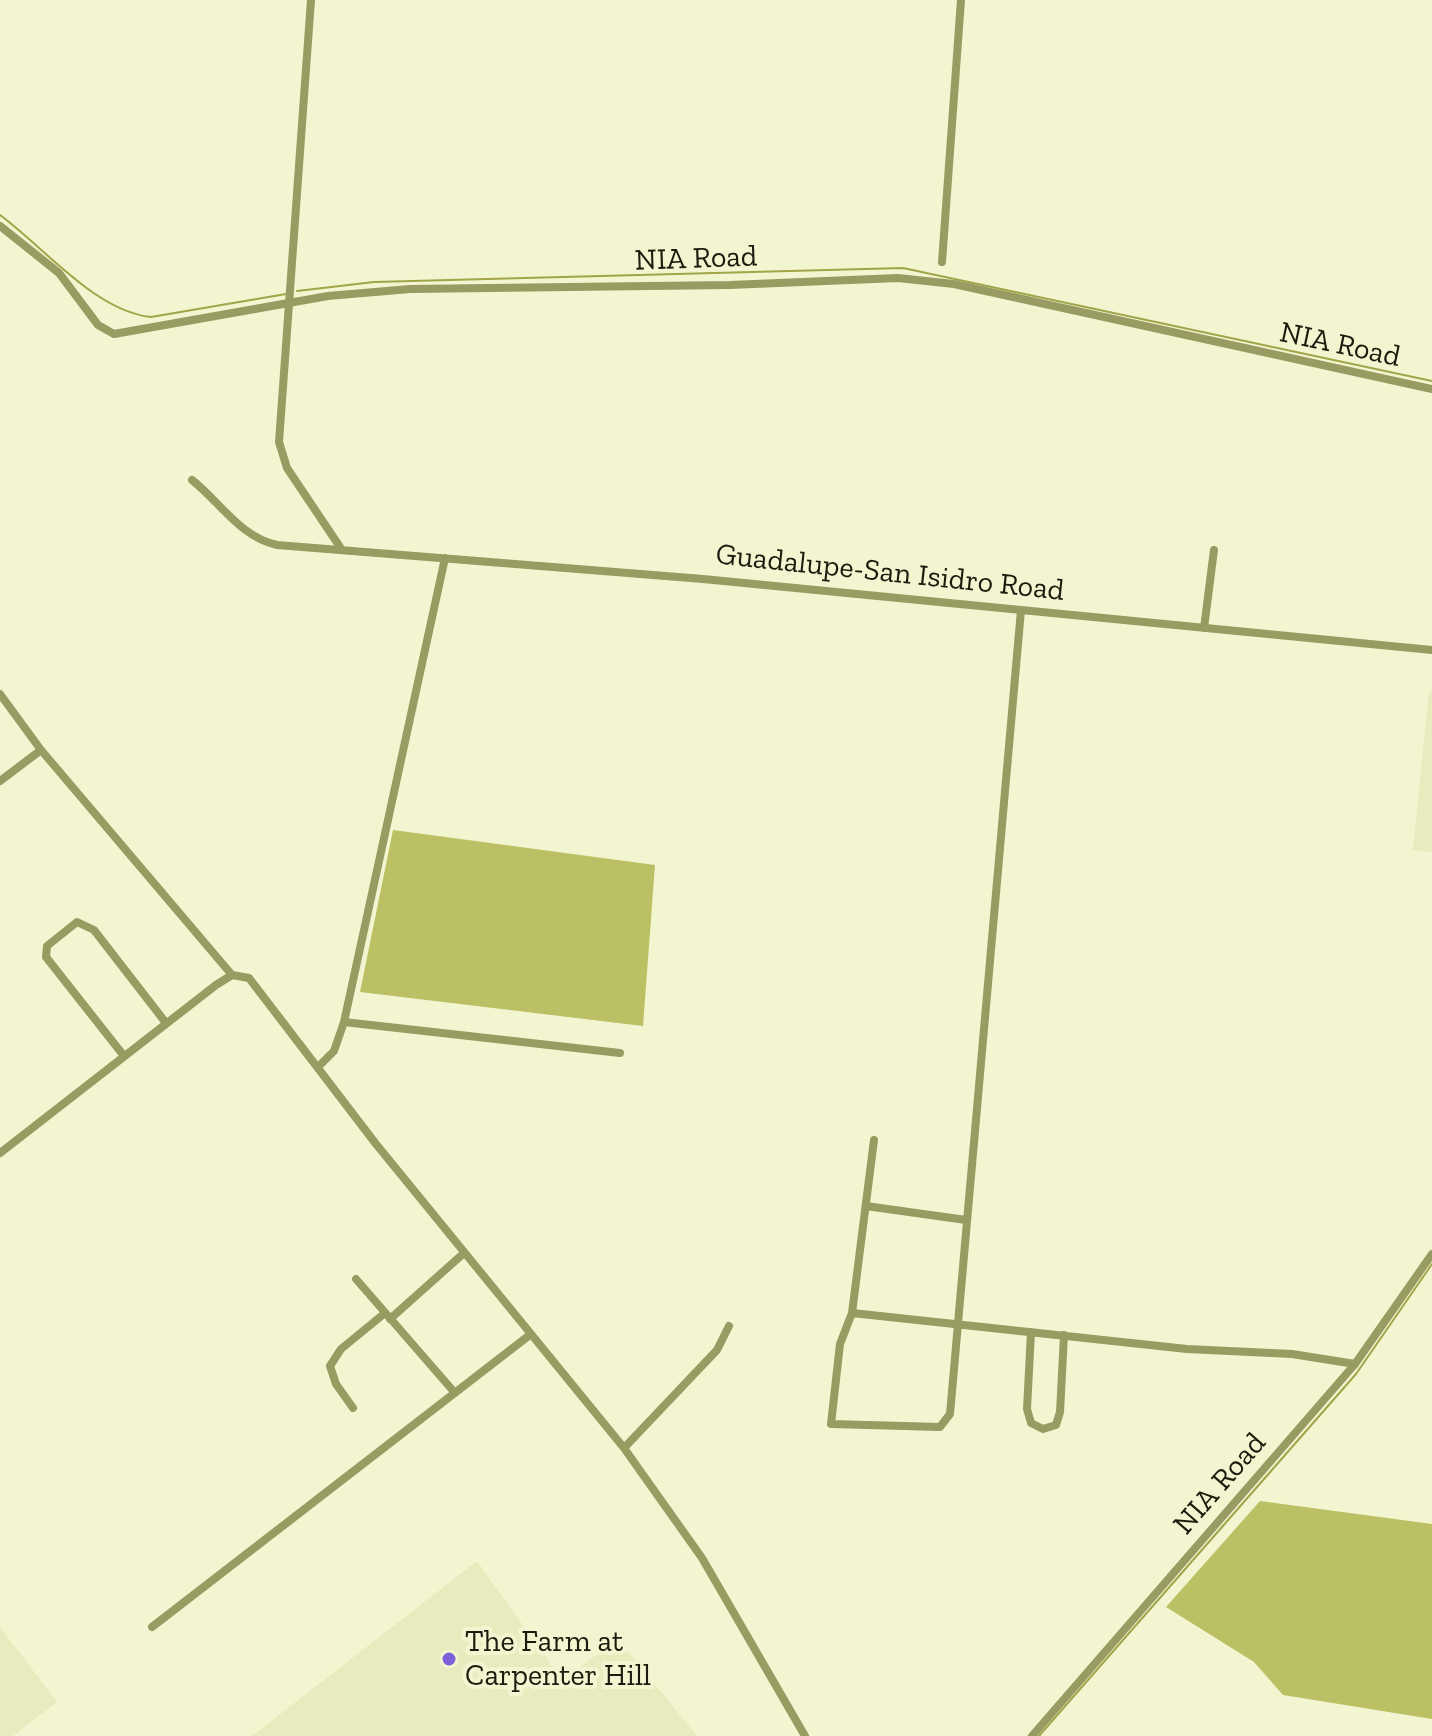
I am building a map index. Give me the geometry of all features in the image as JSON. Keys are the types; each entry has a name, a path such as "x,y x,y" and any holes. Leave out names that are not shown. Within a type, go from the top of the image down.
{"street":[{"path":"311,0 280,450 287,468 342,550"},
{"path":"942,262 961,0"},
{"name":"NIA Road","path":"0,226 59,273 98,325 114,334 328,296 410,289 920,280 1432,389"},
{"name":"Guadalupe-San Isidro Road","path":"192,480 235,524 261,540 1432,650"},
{"path":"1204,628 1214,550"},
{"path":"318,1067 334,1051 344,1022 445,558"},
{"path":"874,1140 852,1313 840,1344 831,1424 933,1428 945,1424 950,1414 1021,610"},
{"path":"0,694 41,750 232,975"},
{"path":"0,781 41,750"},
{"path":"124,1056 46,957 47,946 77,922 94,930 166,1023"},
{"path":"0,1153 166,1023 232,975 243,975 256,985 464,1253 624,1448 702,1558 805,1736"},
{"path":"344,1022 620,1053"},
{"path":"866,1206 966,1220"},
{"path":"353,1408 336,1384 330,1366 341,1349 388,1316 464,1253"},
{"name":"NIA Road","path":"1032,1736 1355,1364 1432,1254"},
{"path":"356,1279 455,1393"},
{"path":"852,1313 1187,1349 1292,1354 1355,1364"},
{"path":"624,1448 717,1350 729,1326"},
{"path":"1031,1332 1027,1409 1031,1423 1043,1429 1056,1425 1060,1412 1064,1335"},
{"path":"152,1627 531,1334"}],"shaded area":[{"path":"1429,691 1432,691 1432,852 1413,850"},
{"name":"The Farm at Carpenter Hill","path":"477,1561 562,1680 618,1639 697,1736 252,1736"},
{"path":"0,1627 57,1702 13,1736 0,1736"}],"green space":[{"path":"393,830 655,865 643,1026 360,992"},
{"path":"1260,1501 1432,1524 1432,1719 1283,1695 1254,1662 1166,1607"}],"waterway":[{"path":"0,215 90,291 130,312 151,317 286,294"},
{"path":"297,291 374,282 903,268 1432,381"},
{"path":"1039,1736 1356,1374 1432,1264"}],"place":[{"name":"The Farm at Carpenter Hill","path":"449,1659"}]}
